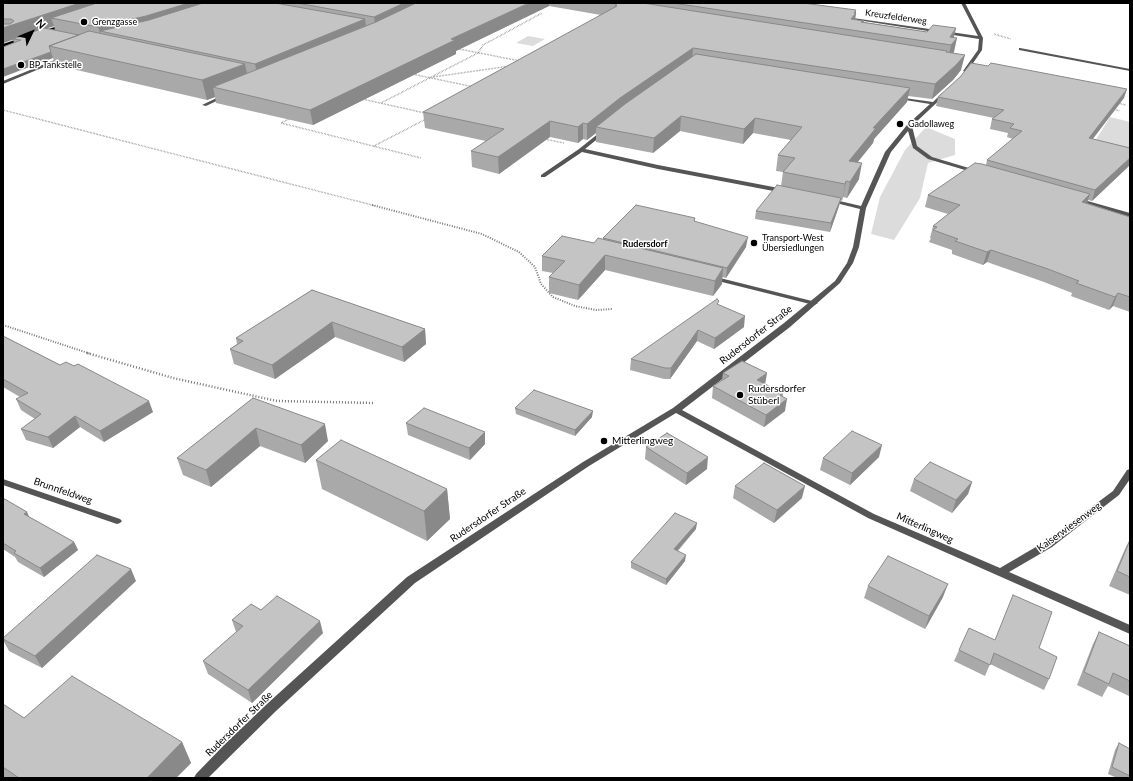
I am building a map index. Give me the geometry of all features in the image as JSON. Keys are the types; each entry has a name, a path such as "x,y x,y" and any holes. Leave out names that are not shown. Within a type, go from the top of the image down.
{"main road":[{"path":"43,26 65,19"},
{"path":"3,46 73,23"}],"street":[{"path":"961,77 966,66 980,50 980,35 963,3"},
{"name":"Kreuzfelderweg","path":"848,19 980,35"},
{"path":"46,32 60,34"},
{"path":"1020,49 1130,70"},
{"path":"3,83 68,57"},
{"name":"Rudersdorfer Straße","path":"200,778 228,748 411,580 586,464 676,410 814,303 838,282 850,263 856,247 863,208 888,152 909,126 949,89"},
{"path":"204,106 231,94"},
{"path":"894,97 933,103"},
{"path":"543,176 581,150 610,126"},
{"path":"909,126 915,147 930,158 984,173"},
{"path":"581,150 658,167 792,193"},
{"path":"1068,198 1130,216"},
{"path":"822,199 863,208"},
{"name":"Rudersdorfer Straße","path":"701,275 814,303"},
{"name":"Mitterlingweg","path":"676,410 871,516 1130,630"},
{"name":"Kaiserwiesenweg","path":"1000,573 1050,544 1116,493 1130,472"},
{"name":"Brunnfeldweg","path":"3,482 117,521"}],"path":[{"path":"380,103 478,53 484,45 542,13"},
{"path":"504,28 511,30"},
{"path":"980,35 1005,36 1032,51"},
{"path":"456,49 522,62"},
{"path":"430,78 514,65"},
{"path":"408,73 476,87"},
{"path":"358,98 426,113"},
{"path":"1117,103 1126,105"},
{"path":"1112,109 1120,111"},
{"path":"3,110 482,234 519,252 535,267 540,284 553,297 575,306 596,310 612,309"},
{"path":"295,117 281,124 421,158"},
{"path":"374,146 427,118"},
{"path":"539,138 570,144 581,150"},
{"path":"3,325 68,347 173,378 277,401 373,404"}],"shaded area":[{"path":"528,36 545,39 533,46 516,43"},
{"path":"1110,117 1130,122 1130,152 1094,143"},
{"path":"926,127 955,139 955,155 928,163 920,198 894,240 871,234 880,197 905,150"}],"building":[{"path":"3,3 80,3 3,28 3,24 10,24 14,21 11,19 3,19"},
{"path":"97,3 189,3 146,16 98,27 51,18"},
{"path":"203,3 275,3 365,19 255,64 100,31 149,20"},
{"path":"297,3 404,3 374,17"},
{"path":"416,3 529,3 451,39 455,40 310,110 213,87 376,22"},
{"path":"607,3 643,3 965,55 935,84 693,48 620,98 587,124 583,123 578,127 550,121 498,157 471,151 504,129 423,112 617,6 615,6 617,4"},
{"path":"673,3 803,3 856,10 854,13 856,13 851,19 864,21 861,22 927,32 933,25 956,28 950,37 957,38 951,45"},
{"path":"44,28 79,35 49,46 51,52 3,69 3,47 21,40 13,39"},
{"path":"89,31 245,64 202,80 49,46"},
{"path":"696,54 910,88 873,128 876,128 849,161 862,163 850,182 846,181 845,184 783,172 795,158 778,155 802,127 755,118 744,129 681,116 654,138 596,127 625,104"},
{"path":"971,63 988,66 991,63 1127,89 1089,138 1130,148 1130,158 1095,190 987,160 1022,131 1010,128 1014,124 992,119 1004,110 938,97 961,76"},
{"path":"975,163 1090,194 1082,202 1130,217 1130,297 1118,293 1115,297 1076,283 1079,281 1048,269 991,250 987,252 955,241 958,239 933,230 937,227 933,226 960,205 928,195"},
{"path":"777,185 841,198 831,223 756,211"},
{"path":"636,205 695,218 694,221 748,237 727,268 603,238"},
{"path":"562,236 594,243 598,238 723,268 715,281 605,255 579,285 549,277 565,261 542,256"},
{"path":"312,290 425,329 402,347 332,322 272,365 230,349 243,341 236,338"},
{"path":"717,299 719,301 717,304 745,316 715,338 698,330 671,368 665,368 631,359"},
{"path":"3,336 60,365 66,362 74,366 78,364 149,401 100,431 75,416 48,437 21,429 41,414 16,399 28,393 3,379"},
{"path":"742,361 767,373 757,380 783,393 780,395 787,399 766,415 713,386 729,376 723,373"},
{"path":"534,390 593,411 575,430 515,408"},
{"path":"253,398 325,424 301,445 256,428 206,470 177,458"},
{"path":"424,408 485,432 469,448 406,423"},
{"path":"852,431 882,445 852,473 823,458"},
{"path":"667,433 708,457 687,473 646,447"},
{"path":"341,440 447,489 424,511 316,460"},
{"path":"930,462 972,482 956,500 914,479"},
{"path":"764,463 805,486 777,510 735,486"},
{"path":"3,498 27,512 24,514 74,542 40,568 14,553 16,551 3,543"},
{"path":"675,513 697,523 674,549 686,555 666,579 631,562"},
{"path":"1130,540 1130,577 1117,571"},
{"path":"97,555 131,569 35,656 3,639 3,638"},
{"path":"888,556 948,584 929,616 868,586"},
{"path":"1013,595 1052,612 1039,648 1057,657 1049,679 994,653 990,665 959,650 969,628 995,640"},
{"path":"277,596 320,621 248,690 203,661 243,626 232,620 251,604 261,610"},
{"path":"1099,632 1130,646 1130,681 1113,673 1109,684 1084,672"},
{"path":"72,676 182,742 147,778 19,778 3,767 3,704 24,718"},
{"path":"1119,743 1130,749 1130,776 1112,767"}],"place":[{"name":"Grenzgasse","path":"84,22"},
{"name":"BP Tankstelle","path":"21,65"},
{"name":"Gadollaweg","path":"900,124"},
{"name":"Transport-West Übersiedlungen","path":"754,243"},
{"name":"Rudersdorfer Stüberl","path":"740,395"},
{"name":"Mitterlingweg","path":"604,441"}],"district":[{"name":"Rudersdorf","path":"645,244"}]}
